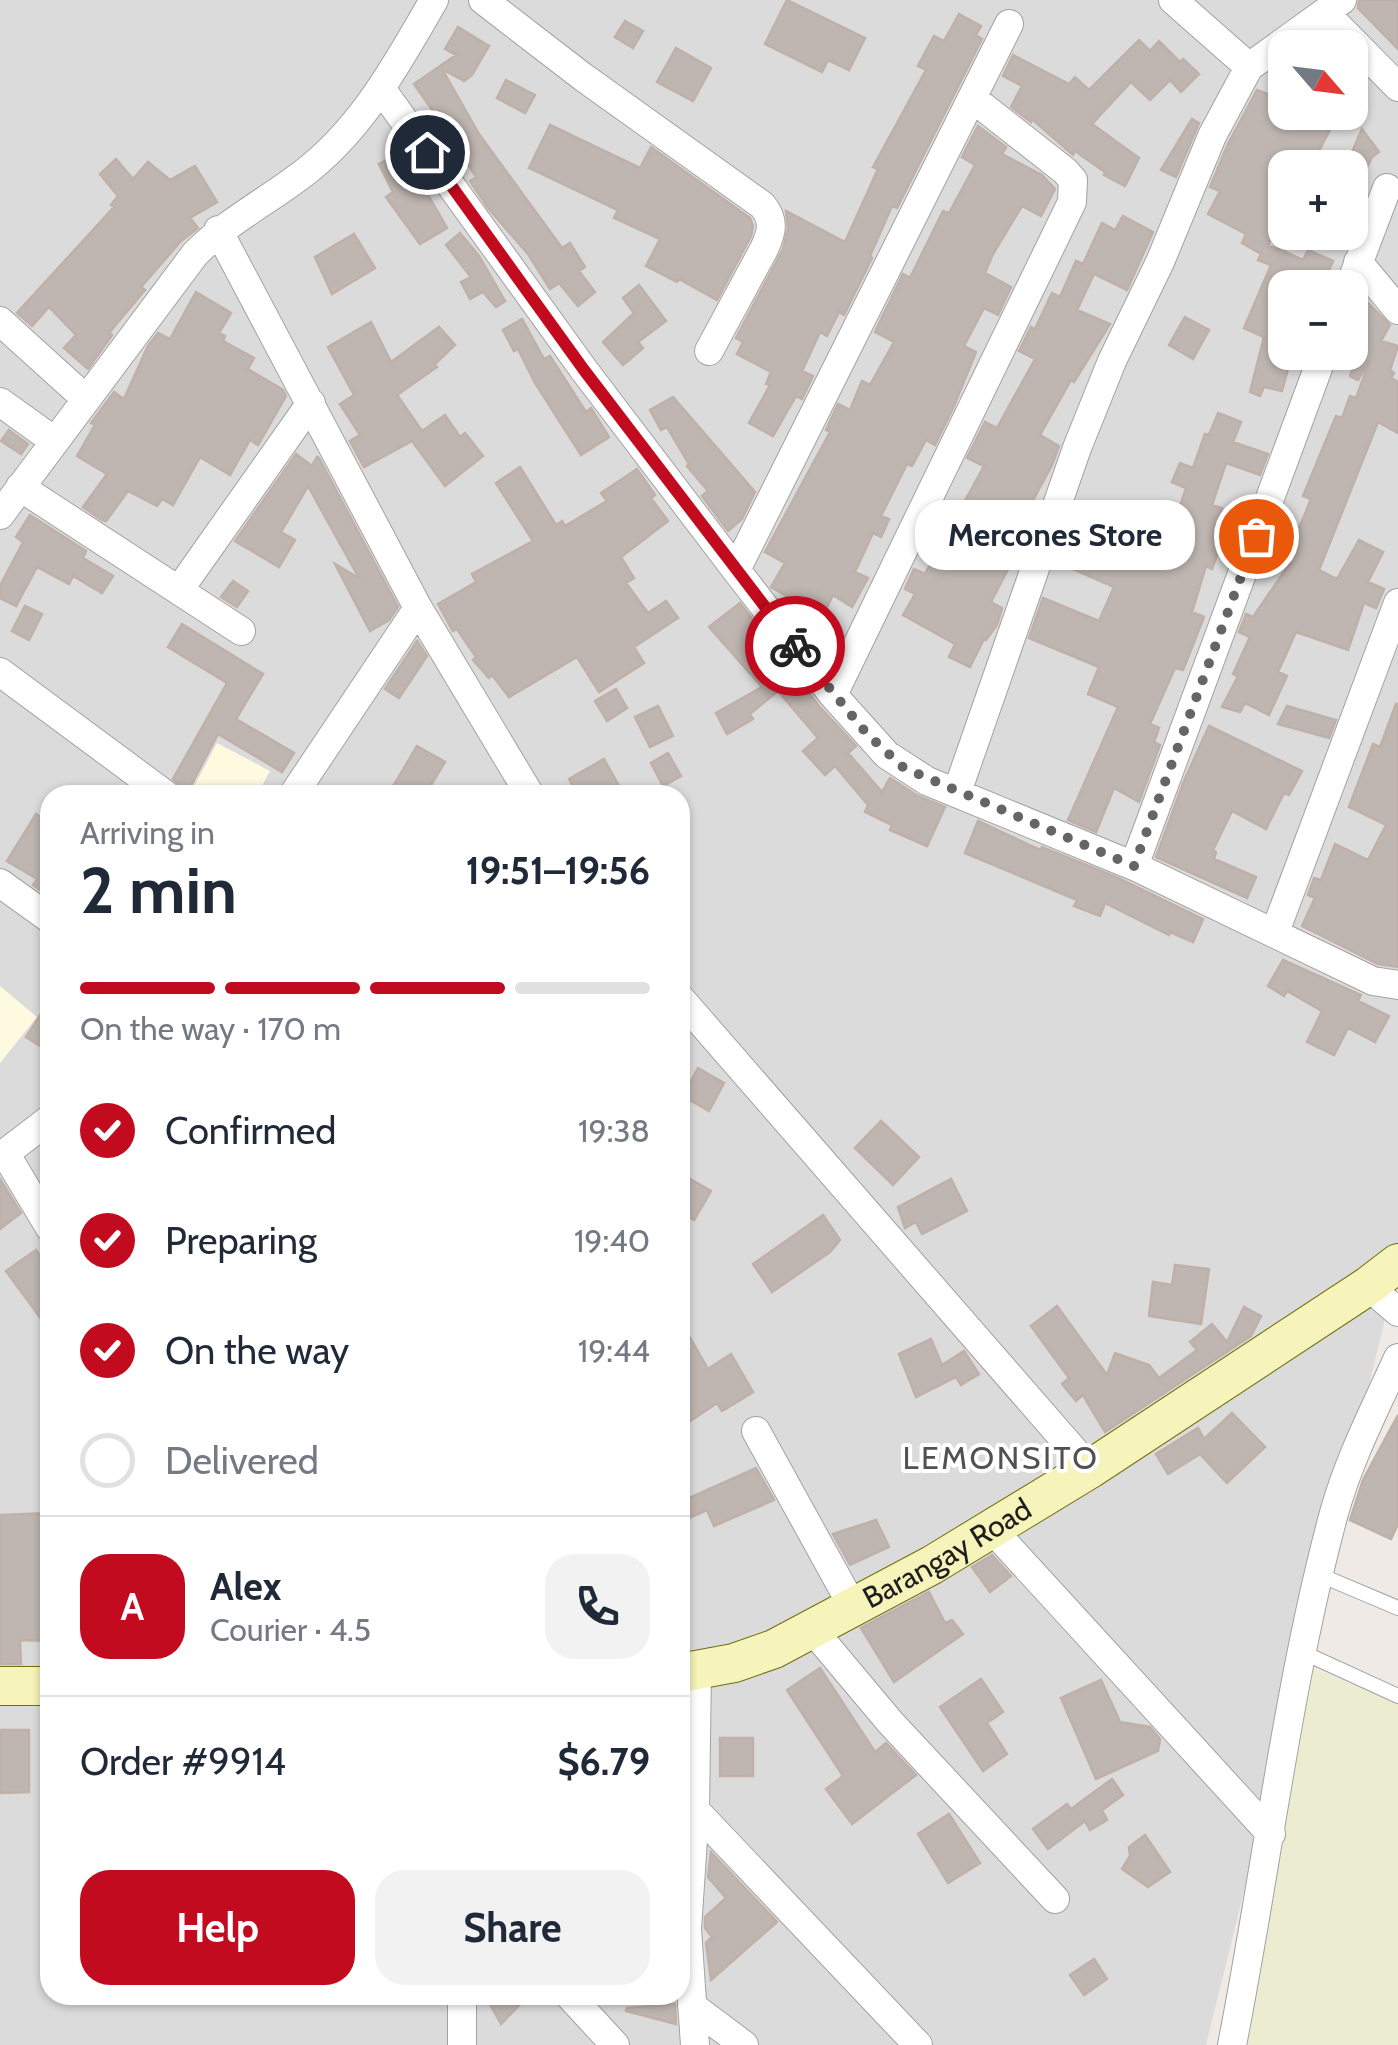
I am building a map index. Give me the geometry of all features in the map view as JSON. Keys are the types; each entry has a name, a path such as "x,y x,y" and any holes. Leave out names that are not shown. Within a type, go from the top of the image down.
{"street":[{"path":"0,515 175,278 218,230 301,176 340,140 382,90 434,0"},
{"path":"484,0 596,87 762,205 770,215 770,235 764,249 709,351"},
{"path":"1174,0 1249,67"},
{"path":"958,792 1071,466 1112,361 1160,262 1212,136 1249,67 1334,7 1398,88"},
{"path":"736,570 1009,24"},
{"path":"382,90 584,370 833,695 887,756 927,781 1134,866 1373,981 1398,985"},
{"path":"833,695 1072,202 1073,180 1065,171 972,98"},
{"path":"1355,270 1388,188"},
{"path":"218,230 418,608 524,785"},
{"path":"1368,287 1398,310"},
{"path":"0,321 86,400"},
{"path":"1134,866 1317,370"},
{"path":"0,402 53,440"},
{"path":"178,590 311,403"},
{"path":"20,486 242,631"},
{"path":"1275,932 1398,604"},
{"path":"300,785 418,608"},
{"path":"0,672 153,785"},
{"path":"0,884 40,912"},
{"path":"690,1009 1090,1469"},
{"path":"40,1127 3,1155 40,1212"},
{"name":"Barangay Road","path":"690,1672 734,1663 774,1649 932,1564 1090,1469 1398,1263"},
{"path":"1368,1286 1398,1312"},
{"path":"1232,2045 1302,1652 1335,1511 1360,1439 1398,1358"},
{"path":"756,1432 853,1607"},
{"path":"990,1528 1271,1834"},
{"path":"812,1629 890,1722 1055,1899"},
{"path":"0,1686 40,1686"},
{"path":"690,1711 695,1810 690,1884"},
{"path":"695,1810 918,2045"},
{"path":"690,1992 695,2045"},
{"path":"462,2005 462,2045"},
{"path":"578,2005 615,2045"},
{"path":"692,2006 744,2045"}],"lane":[{"path":"1320,1575 1398,1608"},
{"path":"1302,1652 1398,1696"}],"shaded area":[{"path":"0,0 1398,0 1398,1267 1206,2045 0,2045"},
{"path":"217,743 270,771 262,785 195,785"},
{"path":"0,986 37,1017 0,1063"}],"green space":[{"path":"1294,1661 1398,1704 1398,2045 1218,2045"}],"building":[{"path":"787,0 865,38 849,70 828,60 822,72 765,44"},
{"path":"1359,0 1398,0 1398,49 1358,8"},
{"path":"959,14 981,26 976,35 982,39 897,208 892,206 844,315 839,312 827,336 820,332 802,371 813,376 802,399 796,396 773,436 749,423 770,385 766,384 771,372 737,354 743,342 736,338 783,249 788,228 786,211 845,242 878,169 873,167 926,70 918,66 934,36 944,41"},
{"path":"625,21 643,31 633,48 615,37"},
{"path":"458,27 489,46 472,75 464,81 442,69 479,134 562,248 570,243 585,267 579,271 595,292 578,306 559,283 550,289 528,254 488,208 470,181 476,177 448,133 440,137 428,113 433,111 414,84 456,55 445,49"},
{"path":"1139,40 1150,51 1159,41 1199,74 1181,92 1170,80 1150,100 1131,82 1092,124 1139,158 1125,186 1104,175 1075,151 1073,155 1032,119 1031,122 1011,107 1022,86 1003,76 1013,55 1069,84 1075,77 1089,90"},
{"path":"676,48 711,68 693,101 657,82"},
{"path":"506,80 535,95 525,113 497,98"},
{"path":"1257,90 1268,94 1268,130 1330,130 1319,150 1268,150 1268,250 1285,250 1303,260 1308,250 1333,261 1329,270 1269,270 1271,265 1258,260 1261,254 1242,243 1246,234 1208,214 1220,191 1210,187"},
{"path":"1192,119 1199,123 1176,177 1161,170"},
{"path":"550,125 640,168 651,147 750,218 751,236 717,300 646,266 660,239 614,218 618,210 529,168"},
{"path":"978,126 1006,147 1002,154 1042,175 1055,189 1041,216 1022,206 993,254 985,273 1011,287 998,315 984,308 964,346 976,352 953,408 935,445 926,440 912,466 907,464 881,516 889,519 881,537 873,533 855,572 868,578 852,607 833,595 819,623 793,610 797,602 771,587 785,563 765,552 830,432 826,430 838,404 850,410 862,381 870,385 894,342 875,332 903,274 910,278 943,211 949,213 975,165 962,157"},
{"path":"1363,130 1379,152 1368,165 1368,150 1353,150"},
{"path":"403,151 447,228 420,244 386,197 393,192 379,164"},
{"path":"116,159 133,179 148,162 170,180 195,166 217,202 190,218 198,228 181,241 141,287 145,290 109,333 112,335 88,369 64,348 76,335 49,307 32,326 17,313 114,207 111,205 118,196 100,174"},
{"path":"1123,216 1153,232 1127,290 1094,274 1077,310 1110,324 1074,382 1071,380 1040,435 1059,446 1011,541 1020,546 991,602 1002,608 997,625 984,639 970,667 949,657 955,644 903,615 915,594 905,589 914,569 925,574 984,466 967,458 985,422 997,428 1035,359 1019,351 1031,327 1035,329 1052,293 1060,297 1076,261 1083,264 1102,223 1115,230"},
{"path":"460,233 479,256 505,301 496,307 483,292 470,299 461,282 471,277 446,245"},
{"path":"354,234 375,268 332,294 315,257"},
{"path":"1268,272 1268,370 1288,370 1282,391 1264,387 1260,396 1250,392 1264,337 1244,328"},
{"path":"639,285 666,321 638,342 643,348 623,365 603,342 634,313 623,298"},
{"path":"196,292 231,313 219,333 225,336 223,341 254,358 248,369 283,390 286,396 258,445 250,440 230,475 200,457 173,505 162,499 157,506 128,491 106,521 102,520 83,507 107,474 77,456 95,425 91,423 114,392 124,399 148,346 158,333 170,339"},
{"path":"1368,303 1390,325 1381,341 1398,346 1390,370 1394,373 1391,378 1398,382 1398,433 1378,422 1319,570 1337,579 1359,540 1383,552 1368,582 1384,589 1376,608 1364,603 1348,650 1296,632 1278,672 1287,676 1269,715 1245,703 1240,712 1222,707 1238,676 1233,674 1250,637 1239,632 1246,614 1253,617 1290,563 1268,554 1277,530 1295,538 1311,499 1303,496 1336,416 1342,418 1350,396 1356,398 1370,360 1368,363"},
{"path":"1185,317 1209,330 1193,359 1169,345"},
{"path":"522,319 544,359 550,356 586,412 591,408 609,437 581,455 503,330"},
{"path":"371,322 391,362 439,327 455,345 435,364 437,367 397,395 422,431 445,415 460,437 465,433 483,456 445,486 412,441 364,467 350,441 360,435 340,404 354,395 328,347"},
{"path":"1352,370 1364,370 1358,380 1350,376"},
{"path":"673,397 755,492 742,519 728,531 702,496 708,491 687,466 667,427 661,430 650,410"},
{"path":"1218,413 1241,422 1233,442 1268,454 1260,475 1226,463 1212,505 1222,508 1217,527 1237,533 1230,556 1218,552 1212,569 1206,566 1192,612 1204,617 1183,670 1175,668 1150,724 1159,728 1154,742 1160,745 1139,802 1114,788 1096,832 1068,820 1118,707 1088,694 1099,667 1029,638 1043,598 1099,621 1114,587 1064,565 1085,515 1165,552 1186,488 1172,482 1180,463 1193,468 1205,434 1209,435"},
{"path":"9,430 28,444 21,454 1,441"},
{"path":"296,454 312,466 319,458 398,607 389,620 370,631 335,564 359,578 308,486 281,532 295,540 279,567 235,541"},
{"path":"520,467 556,525 562,521 565,526 607,501 601,493 637,469 668,521 621,557 634,578 626,583 648,613 666,601 678,618 634,647 644,663 599,692 577,657 509,697 492,675 489,678 473,660 476,657 457,629 453,631 438,604 476,582 472,574 533,541 496,483"},
{"path":"30,515 86,551 83,558 113,576 102,593 73,576 69,584 37,567 16,606 0,598 0,586 23,542 16,537"},
{"path":"233,581 248,591 237,607 221,597"},
{"path":"740,603 819,706 856,746 848,753 882,792 890,778 945,807 927,846 890,830 892,825 865,812 868,805 835,766 825,775 803,751 818,738 778,691 750,714 753,719 727,734 716,713 762,687 709,627"},
{"path":"25,606 42,614 29,640 12,631"},
{"path":"182,624 263,674 236,719 294,753 282,772 218,734 191,785 180,785 173,779 227,683 168,647"},
{"path":"417,641 427,656 399,698 385,689"},
{"path":"616,689 627,708 607,721 595,701"},
{"path":"1396,704 1398,967 1378,964 1302,926 1315,898 1308,895 1314,878 1321,880 1335,844 1368,860 1386,825 1349,807 1373,744 1380,747"},
{"path":"658,706 673,736 650,747 635,717"},
{"path":"1287,706 1336,720 1329,738 1278,724"},
{"path":"1209,726 1302,771 1289,795 1284,793 1266,829 1232,811 1213,850 1214,859 1256,877 1247,898 1156,857"},
{"path":"417,746 445,762 431,785 394,785"},
{"path":"668,753 681,776 662,785 651,763"},
{"path":"604,759 618,785 572,785 569,779"},
{"path":"36,814 40,817 40,890 33,885 37,879 7,861"},
{"path":"978,821 1040,850 1042,847 1116,877 1203,919 1193,942 1170,932 1169,935 1105,903 1100,916 1074,906 1077,900 965,853"},
{"path":"1283,960 1361,995 1358,1001 1389,1016 1375,1042 1348,1028 1334,1055 1307,1042 1322,1011 1287,991 1284,996 1268,986"},
{"path":"40,1015 40,1046 26,1037"},
{"path":"698,1068 724,1083 709,1111 690,1100 690,1083"},
{"path":"881,1121 919,1157 893,1185 855,1148"},
{"path":"0,1179 21,1213 0,1229"},
{"path":"690,1179 711,1191 694,1220 690,1218"},
{"path":"951,1179 967,1211 922,1234 916,1222 905,1228 898,1207"},
{"path":"823,1215 840,1240 830,1252 772,1292 753,1264"},
{"path":"36,1250 40,1255 40,1317 6,1271"},
{"path":"1175,1265 1209,1269 1201,1324 1149,1316 1153,1282 1172,1285"},
{"path":"1057,1306 1107,1375 1115,1353 1149,1365 1159,1378 1197,1350 1190,1342 1212,1324 1227,1342 1244,1307 1261,1316 1251,1336 1105,1432 1083,1395 1076,1401 1062,1384 1069,1378 1031,1326"},
{"path":"690,1338 708,1369 731,1354 753,1392 722,1411 717,1403 690,1421"},
{"path":"931,1339 942,1365 964,1351 979,1374 961,1385 956,1377 916,1397 899,1354"},
{"path":"1232,1413 1265,1447 1227,1483 1200,1454 1168,1474 1156,1454 1198,1428 1204,1439"},
{"path":"1398,1415 1398,1524 1391,1539 1350,1520 1363,1480"},
{"path":"756,1468 774,1500 714,1526 707,1510 690,1518 690,1498"},
{"path":"40,1513 40,1641 20,1640 21,1664 0,1664 0,1515"},
{"path":"876,1520 889,1547 850,1565 833,1534"},
{"path":"992,1555 1011,1576 990,1592 972,1567"},
{"path":"929,1592 945,1623 952,1620 963,1634 894,1682 861,1628"},
{"path":"820,1668 875,1752 886,1743 916,1775 852,1824 826,1789 843,1776 787,1690"},
{"path":"981,1679 1003,1712 987,1723 1007,1754 983,1771 940,1707"},
{"path":"1101,1680 1120,1722 1150,1727 1160,1739 1158,1751 1096,1779 1061,1698"},
{"path":"0,1730 29,1730 29,1792 0,1793"},
{"path":"720,1738 753,1738 753,1776 720,1776"},
{"path":"1112,1779 1123,1795 1102,1810 1107,1820 1090,1830 1085,1821 1048,1849 1033,1829 1067,1804 1071,1809"},
{"path":"949,1814 980,1863 948,1883 918,1834"},
{"path":"1145,1835 1170,1872 1148,1887 1122,1869 1130,1856 1129,1847"},
{"path":"711,1852 777,1922 711,1980 706,1943 712,1937 705,1928 705,1917 726,1898 708,1877"},
{"path":"1094,1959 1107,1979 1084,1995 1070,1975"},
{"path":"491,2005 519,2005 501,2024"},
{"path":"675,2005 676,2024 626,2011"}],"way so far":[{"path":"795,646 867,734 904,768 1134,866 1256,536"}],"place":[{"name":"Mercones Store","path":"1256,536"}],"district":[{"name":"LEMONSITO","path":"1001,1458"}],"route":[{"path":"427,152 584,370 795,646"}]}
